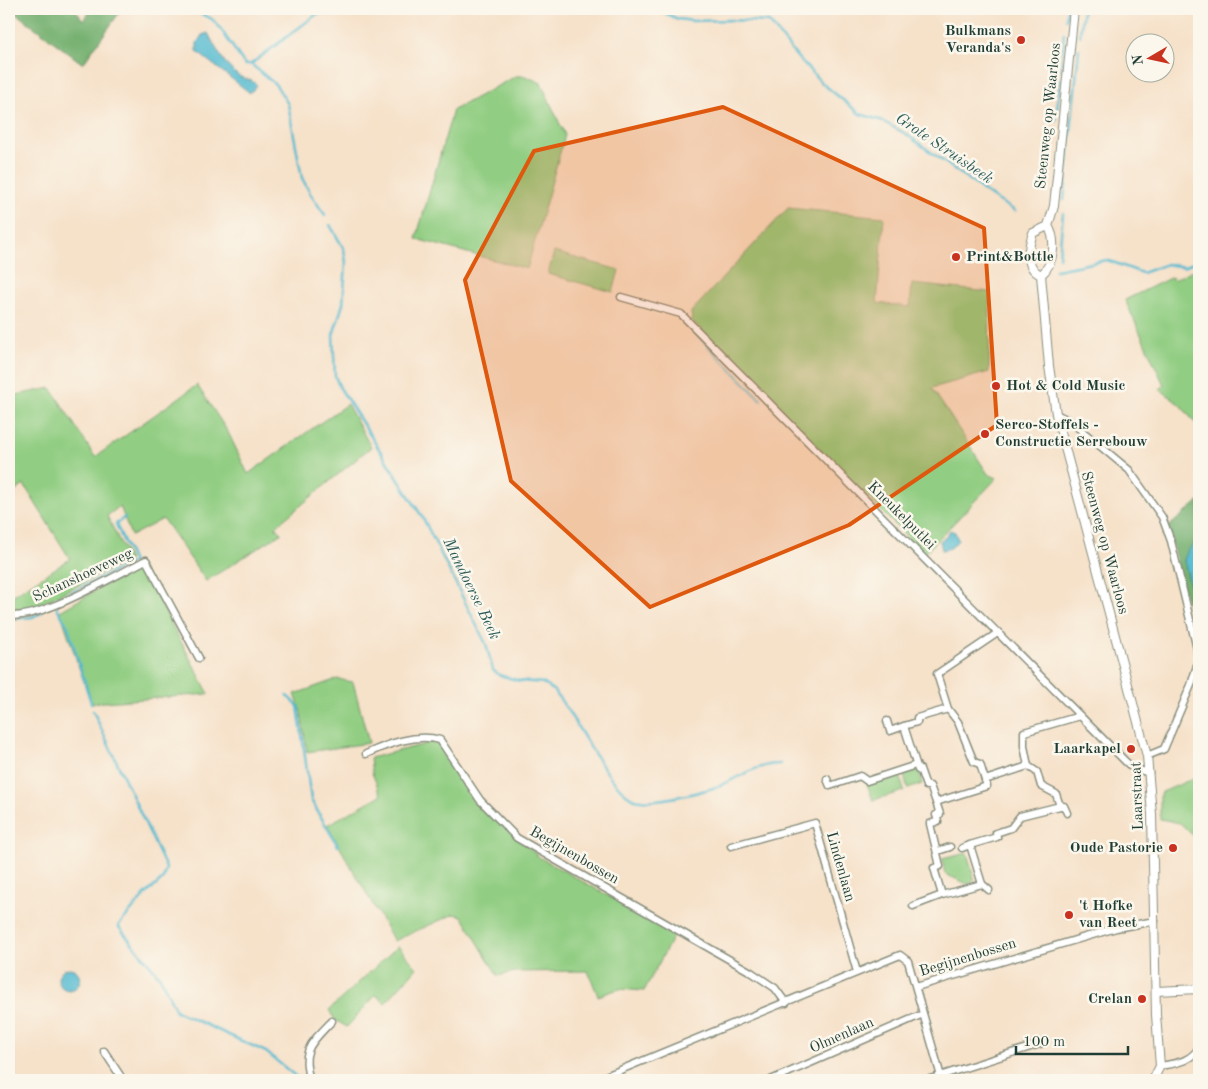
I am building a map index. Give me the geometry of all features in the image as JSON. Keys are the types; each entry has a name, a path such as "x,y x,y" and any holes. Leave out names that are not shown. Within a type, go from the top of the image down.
{"street":[{"name":"Steenweg op Waarloos","path":"1074,9 1054,206 1048,226 1052,233 1050,262 1041,275 1045,302 1049,366 1056,414 1148,756"},
{"name":"Steenweg op Waarloos","path":"1041,275 1033,270 1029,264 1030,242 1033,233 1048,226"},
{"name":"Kneukelputlei","path":"621,297 681,314 1133,768 1149,773"},
{"name":"Laarstraat","path":"1056,414 1070,421 1129,470 1162,517 1172,547 1197,649 1197,668 1164,749 1148,756 1160,1066"},
{"name":"Schanshoeveweg","path":"9,615 32,613 70,598 146,560 199,658"},
{"path":"936,802 987,786 980,764 974,762 958,722 948,709 937,674 999,632"},
{"path":"887,722 890,730 918,722 917,718 948,709"},
{"path":"1060,806 1056,794 1041,786 1037,772 1028,766 1024,746 1024,732 1080,716"},
{"path":"904,726 918,770 920,769 926,786 930,786 940,814 936,815 938,821 930,824 938,851 940,866 934,868 942,895"},
{"name":"Begijnenbossen","path":"366,754 388,745 418,738 440,740 480,800 518,838 752,972 775,988 786,1004"},
{"path":"827,778 830,786 860,776 868,781 916,764"},
{"path":"985,780 1028,766"},
{"path":"962,848 998,838 996,833 1011,828 1020,816 1060,806 1064,806 1067,813"},
{"name":"Lindenlaan","path":"731,846 815,824 857,972"},
{"path":"970,846 982,884 989,890"},
{"path":"938,851 950,848"},
{"path":"913,906 942,895 982,884"},
{"name":"Begijnenbossen","path":"596,1080 786,1004 896,955 903,955 908,961 916,987 1116,928 1155,921"},
{"path":"916,987 941,1077"},
{"path":"1156,991 1199,989"},
{"name":"Olmenlaan","path":"771,1080 923,1014"},
{"path":"310,1080 306,1068 306,1054 310,1046 332,1021"},
{"path":"927,1080 1043,1043"},
{"path":"104,1051 123,1080"},
{"path":"1153,1080 1160,1066 1187,1060 1199,1051"}],"highlighted area":[{"path":"723,107 984,228 997,425 849,525 650,607 511,481 465,280 534,151"}],"green space":[{"path":"10,9 75,9 83,20 92,9 122,9 83,64"},
{"path":"516,76 526,76 541,83 565,135 527,269 416,239 453,110"},
{"path":"788,208 884,217 877,303 910,307 912,284 990,292 989,372 932,388 988,474 997,478 924,554 692,321 691,312"},
{"path":"554,252 619,270 613,292 548,274"},
{"path":"1199,267 1199,427 1180,405 1160,389 1164,385 1125,300 1172,277 1173,280"},
{"path":"197,385 228,432 248,474 347,404 371,447 275,527 282,533 206,581 163,519 131,536 120,506 107,516 129,560 31,609 9,610 9,598 70,559 24,485 9,496 9,400 11,396 51,388 95,457"},
{"path":"1199,501 1199,539 1194,543 1184,560 1199,621 1199,654 1168,527"},
{"path":"140,565 209,694 91,703 60,611"},
{"path":"337,679 353,682 369,743 307,752 301,712 295,694"},
{"path":"437,741 480,802 539,857 675,933 644,991 619,989 598,996 588,971 515,972 498,976 462,916 454,914 394,941 327,825 381,795 372,773 370,758"},
{"path":"914,769 919,771 922,784 908,789 903,772"},
{"path":"896,774 900,776 904,791 873,800 867,784"},
{"path":"1199,776 1199,841 1180,823 1160,819 1160,793"},
{"path":"967,853 975,881 967,884 945,874 942,859"},
{"path":"398,946 417,968 385,1003 376,995 347,1027 335,1020 329,1010"}],"water":[{"path":"208,33 231,70 257,85 250,93 197,52 197,43 202,35"},
{"path":"950,530 955,532 958,540 951,548 942,550 940,541 946,537"},
{"path":"1199,539 1199,621 1184,560 1188,550"},
{"path":"69,968 77,971 80,979 77,987 69,990 61,987 58,979 61,971"}],"waterway":[{"name":"Grote Struisbeek","path":"190,9 212,19 245,65 251,64 317,14 360,9"},
{"name":"Grote Struisbeek","path":"656,9 678,19 693,21 769,22 797,57 822,83 860,114 880,120 906,134 1015,211"},
{"path":"1066,19 1067,9"},
{"path":"1080,36 1083,9"},
{"path":"1061,70 1064,33"},
{"path":"1064,200 1079,49"},
{"name":"Mandoerse Beek","path":"251,64 276,85 288,104 302,178 325,215"},
{"path":"1056,120 1060,79"},
{"path":"1059,257 1063,213"},
{"name":"Mandoerse Beek","path":"330,225 344,249 346,263 343,304 333,335 335,376 340,388 423,518 486,644 493,670 499,675 520,681 543,683 553,690 614,782 625,793 635,799 672,798 710,789 761,767 780,764"},
{"name":"Grote Struisbeek","path":"1056,270 1107,260 1142,273 1167,264 1184,267 1199,260"},
{"path":"686,323 761,400"},
{"path":"54,601 133,562 116,524 125,517"},
{"path":"56,606 68,627 91,703"},
{"path":"9,619 32,617 41,613"},
{"path":"287,696 298,706 311,800 338,846"},
{"path":"93,711 166,868 163,879 146,894 118,926 160,977 176,1011 266,1052 300,1080"}],"place":[{"name":"Bulkmans Veranda's","path":"1021,40"},
{"name":"Print&Bottle","path":"956,257"},
{"name":"Hot & Cold Music","path":"996,386"},
{"name":"Serco-Stoffels - Constructie Serrebouw","path":"985,434"},
{"name":"Laarkapel","path":"1131,749"},
{"name":"Oude Pastorie","path":"1173,848"},
{"name":"'t Hofke van Reet","path":"1069,915"},
{"name":"Crelan","path":"1142,999"}]}
